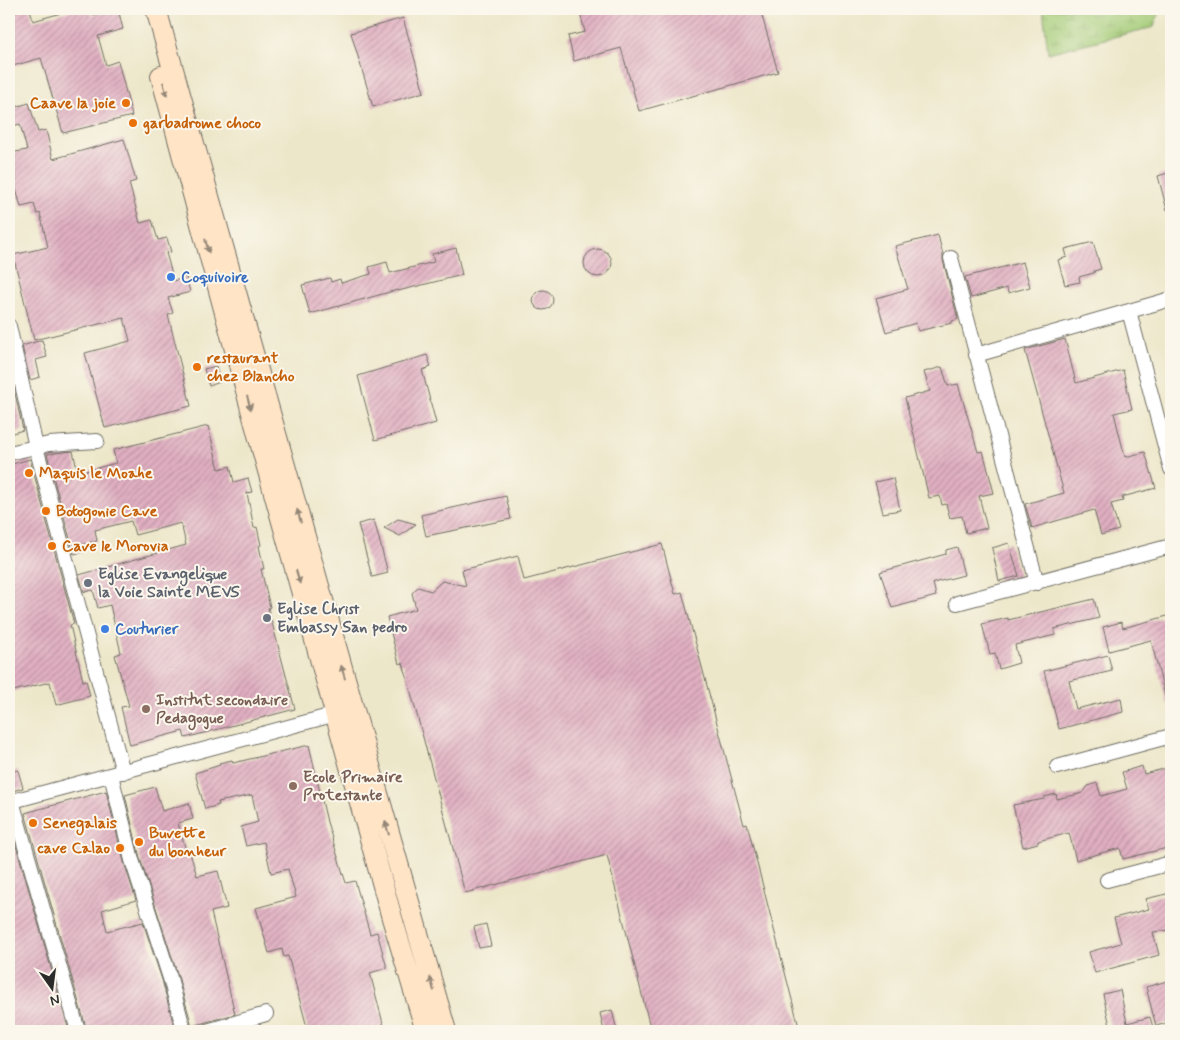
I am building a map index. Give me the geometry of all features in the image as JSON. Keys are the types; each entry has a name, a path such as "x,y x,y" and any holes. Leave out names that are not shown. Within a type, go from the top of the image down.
{"main road":[{"path":"142,9 258,435 446,1031"},
{"path":"156,9 345,712 392,918 426,1031"}],"street":[{"path":"951,258 1037,583"},
{"path":"976,355 1171,299"},
{"path":"1129,311 1171,469"},
{"path":"9,326 36,447 117,773 132,860 170,978 184,1031"},
{"path":"9,453 64,442 97,442"},
{"path":"957,603 1171,546"},
{"path":"78,1031 10,802 345,712"},
{"path":"1057,766 1171,736"},
{"path":"1107,880 1171,863"},
{"path":"207,1031 266,1014"}],"green space":[{"path":"1043,9 1160,9 1154,27 1048,53"}],"building":[{"path":"9,9 30,9 33,21 76,9 90,9 92,15 118,9 123,29 98,36 106,65 118,61 132,116 63,133 41,58 9,67"},
{"path":"579,9 760,9 778,72 639,111 621,48 574,61 568,36 585,32"},
{"path":"403,18 424,92 373,107 351,33"},
{"path":"29,103 38,132 46,130 53,159 124,139 136,181 129,183 140,223 152,220 158,240 167,238 171,252 166,253 174,281 186,277 190,292 168,298 173,313 168,315 191,406 105,428 85,353 130,341 124,318 34,340 13,255 48,247 40,213 37,214 34,204 21,207 14,182 16,181 10,153 27,150 20,124 9,127 9,109"},
{"path":"1171,172 1171,210 1167,210 1158,176"},
{"path":"938,235 958,319 952,321 952,323 918,331 916,323 886,332 876,298 908,289 895,246"},
{"path":"1093,242 1101,269 1079,277 1080,282 1065,285 1058,260 1067,257 1065,249"},
{"path":"456,248 462,275 397,290 310,314 302,285 330,278 331,282 340,279 341,283 371,274 369,267 387,262 390,273 434,262 432,254"},
{"path":"598,249 608,253 612,263 608,273 598,277 588,273 584,263 588,253"},
{"path":"1023,262 1030,287 1008,293 1007,288 971,298 965,277"},
{"path":"543,290 550,293 553,300 550,307 543,310 536,307 533,300 536,293"},
{"path":"1065,339 1076,383 1123,370 1132,409 1114,413 1125,457 1145,452 1156,488 1122,497 1123,501 1111,504 1119,530 1101,535 1094,510 1032,528 1025,504 1064,493 1025,350"},
{"path":"42,340 47,357 36,360 40,377 30,380 22,346"},
{"path":"427,355 431,367 422,370 436,423 375,440 358,376"},
{"path":"9,366 23,430 9,434"},
{"path":"216,366 220,382 209,386 204,369"},
{"path":"942,367 948,386 958,384 978,452 983,451 994,493 979,496 987,528 966,533 962,516 950,518 946,504 942,505 940,496 929,498 905,398 930,391 924,372"},
{"path":"208,426 219,469 230,466 234,482 248,478 252,492 247,493 254,528 257,527 261,545 259,546 264,569 261,569 270,607 268,608 295,709 185,738 183,731 130,745 121,707 129,706 115,655 121,653 110,605 98,608 93,590 84,592 79,575 186,545 181,523 135,535 131,521 95,530 97,541 80,545 82,552 74,554 47,454 73,451 78,473 116,463 113,450"},
{"path":"30,459 74,624 70,625 83,681 86,680 90,696 56,705 50,682 9,692 9,465"},
{"path":"893,478 900,510 883,513 875,482"},
{"path":"506,496 511,519 426,536 421,515"},
{"path":"398,519 416,524 400,536 384,528"},
{"path":"374,520 388,573 372,577 358,524"},
{"path":"1009,543 1019,576 999,581 992,548"},
{"path":"662,544 675,594 682,592 744,825 747,824 800,1031 651,1031 607,855 465,893 403,663 399,664 387,617 416,609 412,593 418,587 431,591 442,581 466,586 462,570 518,556 524,580"},
{"path":"957,547 964,575 933,583 936,596 892,608 880,572 946,554 946,550"},
{"path":"1094,599 1099,618 1054,629 1055,635 1015,645 1019,663 999,669 995,653 990,654 982,624 1008,618 1008,620"},
{"path":"1171,615 1171,704 1167,704 1151,640 1109,651 1103,627 1121,622 1123,628"},
{"path":"1108,655 1112,671 1069,681 1076,709 1121,698 1123,712 1059,729 1044,671"},
{"path":"309,745 327,822 346,883 355,881 370,934 377,932 387,968 370,973 385,1031 308,1031 288,956 284,957 282,949 269,953 256,908 296,897 288,869 271,873 264,842 246,846 241,827 258,822 252,795 218,802 219,805 205,809 195,773 220,765 219,763 232,760 233,763"},
{"path":"1142,766 1144,774 1171,767 1171,847 1123,859 1120,848 1076,860 1069,833 1023,847 1013,805 1044,799 1044,797 1056,794 1057,799 1083,793 1088,786 1097,783 1101,796 1127,789 1122,772"},
{"path":"18,770 23,788 9,792 9,773"},
{"path":"155,787 162,811 189,803 193,819 178,823 187,854 190,853 197,876 218,871 227,908 211,912 235,1014 192,1026 140,858 125,795"},
{"path":"106,791 136,900 102,910 107,931 143,922 162,980 175,1030 87,1031 25,813"},
{"path":"9,821 69,1031 9,1031"},
{"path":"1171,893 1171,930 1153,932 1159,955 1095,973 1089,952 1121,943 1114,918 1149,909 1145,899"},
{"path":"486,924 491,946 479,948 474,927"},
{"path":"1171,980 1171,1022 1156,1026 1146,987"},
{"path":"1120,990 1127,1023 1150,1017 1154,1031 1111,1031 1103,994"},
{"path":"612,1010 617,1031 604,1031 600,1013"}],"place":[{"name":"Caave la joie","path":"126,103"},
{"name":"garbadrome choco","path":"133,123"},
{"name":"Coquivoire","path":"171,277"},
{"name":"restaurant chez Blancho","path":"197,367"},
{"name":"Maquis le Moahe","path":"29,473"},
{"name":"Botogonie Cave","path":"46,511"},
{"name":"Cave le Morovia","path":"52,546"},
{"name":"Eglise Evangelique la Voie Sainte MEVS","path":"88,583"},
{"name":"Eglise Christ Embassy San pedro","path":"267,618"},
{"name":"Couturier","path":"105,629"},
{"name":"Institut secondaire Pedagogue","path":"146,709"},
{"name":"Ecole Primaire Protestante","path":"293,786"},
{"name":"Senegalais","path":"33,823"},
{"name":"Buvette du bonheur","path":"139,842"},
{"name":"cave Calao","path":"120,848"}]}
